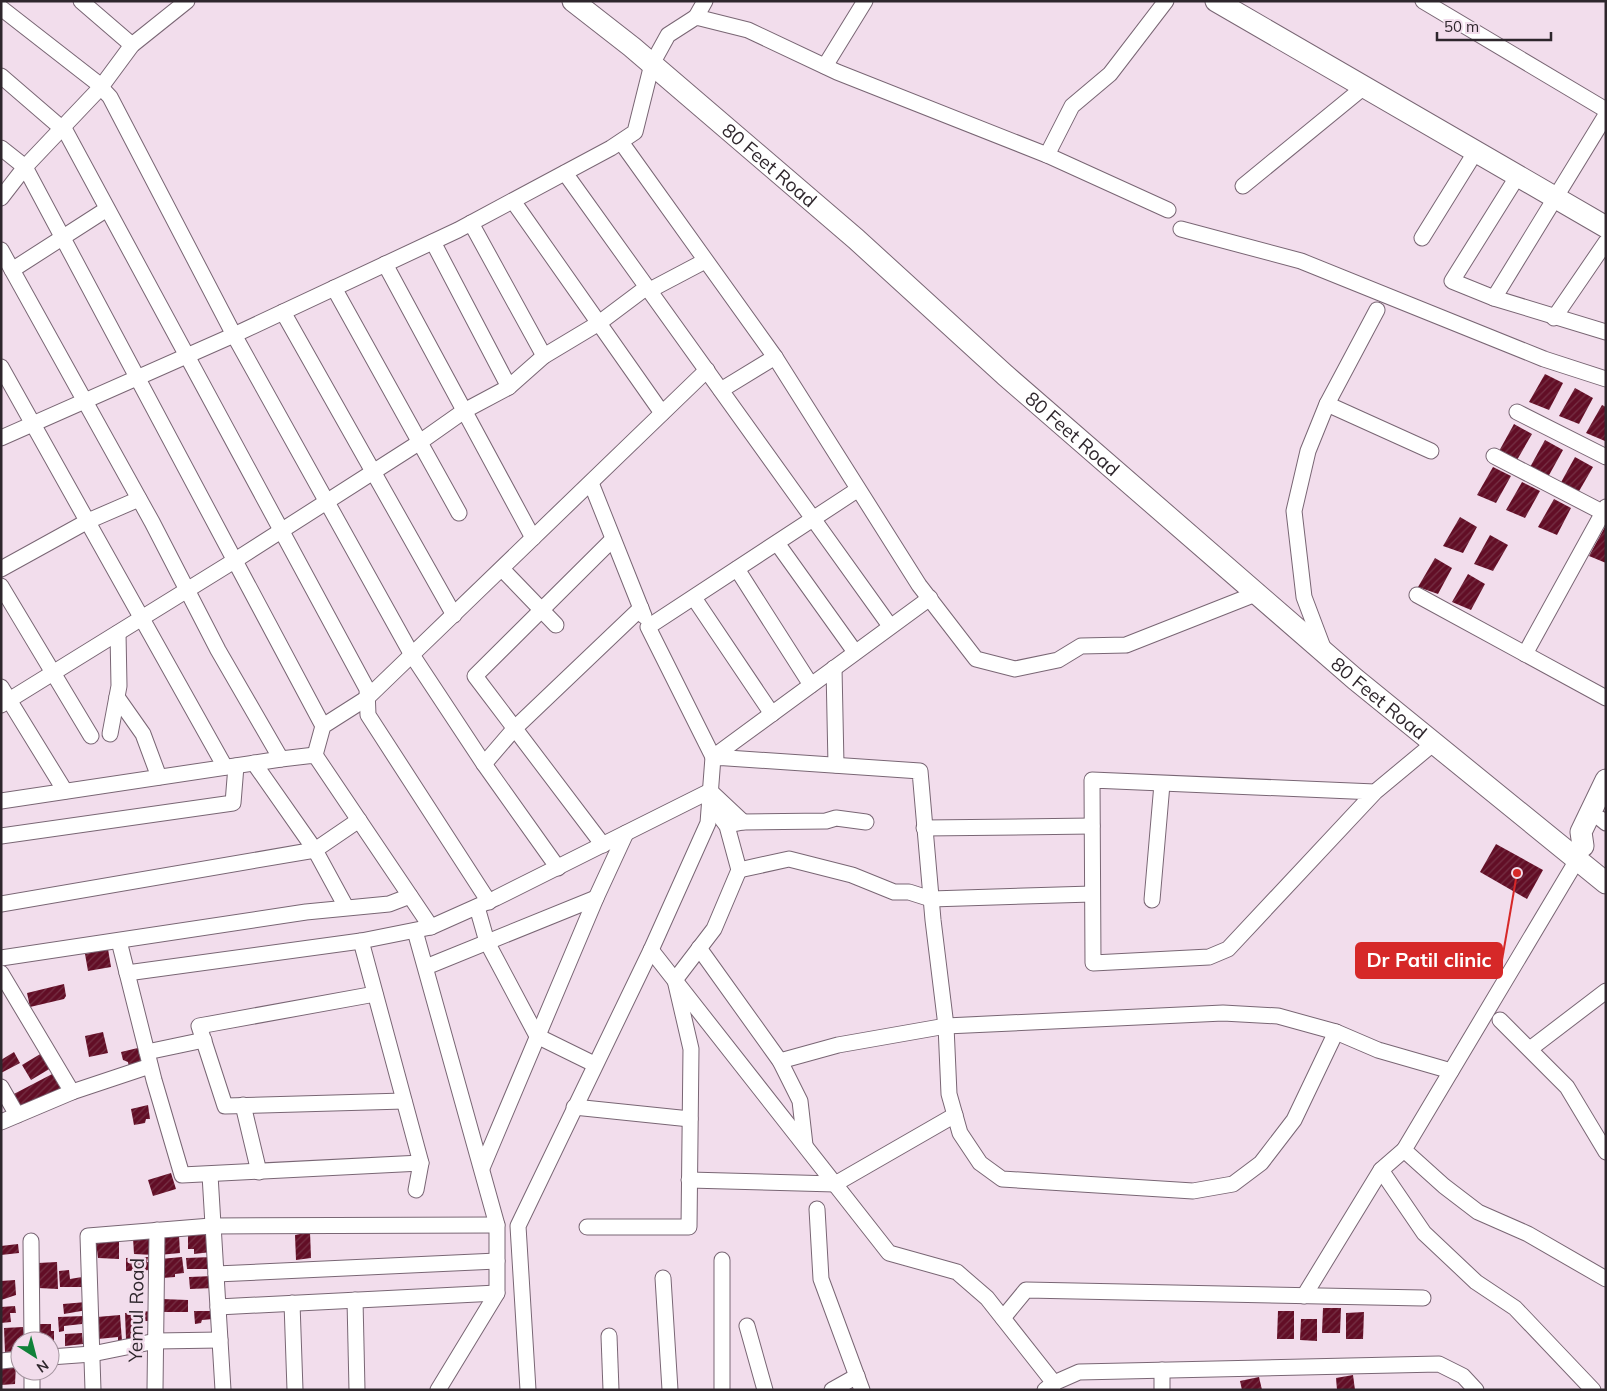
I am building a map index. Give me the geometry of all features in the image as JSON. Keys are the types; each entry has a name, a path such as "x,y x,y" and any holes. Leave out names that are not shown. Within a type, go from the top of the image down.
{"main road":[{"name":"80 Feet Road","path":"573,1 652,64 856,239 1005,375 1325,652 1434,743 1580,853 1606,884"},
{"path":"1216,1 1476,151 1516,177 1606,227"},
{"path":"1580,853 1581,832 1606,780"},
{"path":"1580,853 1604,817"}],"street":[{"path":"81,1 132,44"},
{"path":"1,198 25,167 101,87 132,44 168,6 186,1"},
{"path":"1,438 234,336 433,242 621,142 635,132 652,64 668,35 696,16 704,1"},
{"path":"825,66 864,1"},
{"path":"1047,155 1072,106 1110,74 1166,1"},
{"path":"1423,1 1606,110"},
{"path":"1,8 101,87 110,97 234,336 328,500 412,655 484,764 558,868"},
{"path":"696,16 748,30 825,66 1047,155 1168,210"},
{"path":"1,76 66,132 367,690 368,715 483,904 488,942 537,1036 594,1064"},
{"path":"1243,186 1364,86"},
{"path":"1494,298 1554,197 1606,115"},
{"path":"621,142 775,357 857,490 930,598 976,659 1015,669 1058,660 1081,646 1126,645 1258,593"},
{"path":"1,148 25,167 323,726"},
{"path":"1422,238 1476,151"},
{"path":"565,173 890,626"},
{"path":"1516,177 1452,281 1494,298 1554,318 1606,332"},
{"path":"513,201 662,413"},
{"path":"12,270 107,209"},
{"path":"471,223 544,356"},
{"path":"1181,229 1301,261 1544,358 1606,379"},
{"path":"433,242 509,387"},
{"path":"1554,318 1606,242"},
{"path":"1,250 139,499 218,650 281,758"},
{"path":"647,287 650,290 705,260"},
{"path":"386,264 533,538"},
{"path":"65,792 4,698 53,673 187,591 420,442 464,410 509,387 544,356 599,323 647,287"},
{"path":"334,288 459,513"},
{"path":"1325,652 1304,597 1294,510 1308,451 1327,404 1377,310"},
{"path":"283,312 454,615"},
{"path":"721,390 775,357"},
{"path":"1,367 143,618 230,766 233,803 1,836"},
{"path":"431,927 315,755 323,726 367,698 707,370"},
{"path":"1327,404 1431,450"},
{"path":"1518,412 1606,457"},
{"path":"1494,456 1605,512 1525,654"},
{"path":"528,1390 518,1226 594,1064 651,950 708,823 713,757 648,627 591,483"},
{"path":"648,627 857,490"},
{"path":"1,569 88,521 139,499"},
{"path":"603,845 475,676 613,539"},
{"path":"776,543 855,652"},
{"path":"502,569 556,626"},
{"path":"737,569 811,685"},
{"path":"1,586 91,736"},
{"path":"1417,595 1606,698"},
{"path":"694,598 772,714"},
{"path":"713,757 930,598"},
{"path":"484,764 515,728 641,608"},
{"path":"110,734 120,686 118,633"},
{"path":"834,668 836,766"},
{"path":"117,697 143,734 159,777"},
{"path":"1375,792 1092,780 1093,963 1209,957 1228,949 1375,792 1434,743"},
{"path":"2,800 281,758 315,755"},
{"path":"713,757 920,771 931,899 946,1026 948,1094 960,1133 980,1163 1002,1179 1193,1192 1233,1184 1261,1163 1294,1120 1336,1032"},
{"path":"254,763 315,850 346,907"},
{"path":"1152,900 1162,784"},
{"path":"710,797 743,822"},
{"path":"674,980 714,929 739,870 727,826 710,797"},
{"path":"127,973 361,941 431,927 558,868 626,833 710,797"},
{"path":"727,826 743,822 826,821 836,818 866,822"},
{"path":"1,904 315,850 359,820"},
{"path":"924,828 1092,826"},
{"path":"482,1168 596,898 626,833"},
{"path":"1304,1296 1381,1170 1404,1150 1580,853"},
{"path":"739,870 789,859 852,875 894,892 909,892 931,899 1092,894"},
{"path":"1,958 346,907 390,904 410,896"},
{"path":"426,967 596,898"},
{"path":"415,930 497,1225 497,1293 438,1390"},
{"path":"118,941 182,1175 210,1175 421,1162"},
{"path":"361,941 421,1162 416,1190"},
{"path":"699,948 780,1061 800,1100 806,1146"},
{"path":"651,950 889,1253 957,1272 987,1298 1003,1318 1050,1387 1079,1372 1439,1364 1463,1376 1476,1390"},
{"path":"1,973 72,1092"},
{"path":"587,1227 689,1227 691,1049 674,980"},
{"path":"1530,1049 1606,991"},
{"path":"375,994 199,1026 225,1106 404,1101"},
{"path":"780,1061 838,1045 946,1026 1223,1013 1278,1016 1336,1032 1378,1050 1451,1071"},
{"path":"1500,1020 1567,1087 1606,1152"},
{"path":"1,1122 149,1059 204,1040"},
{"path":"1,1087 17,1115"},
{"path":"243,1105 259,1172"},
{"path":"574,1108 690,1119"},
{"path":"689,1180 835,1184 955,1115"},
{"path":"1404,1150 1444,1186 1478,1212 1528,1234 1606,1279"},
{"path":"1381,1170 1424,1233 1476,1282 1515,1308 1593,1390"},
{"path":"210,1175 211,1226 223,1390"},
{"path":"817,1209 821,1279 859,1383 832,1390"},
{"path":"93,1390 88,1236 211,1226 497,1225"},
{"name":"Yemul Road","path":"155,1390 157,1230"},
{"path":"31,1241 32,1331"},
{"path":"722,1260 722,1390"},
{"path":"216,1274 497,1261"},
{"path":"663,1278 670,1390"},
{"path":"1003,1318 1026,1290 1424,1298"},
{"path":"218,1307 497,1293"},
{"path":"355,1300 357,1390"},
{"path":"292,1303 295,1390"},
{"path":"747,1326 765,1390"},
{"path":"609,1336 611,1390"},
{"path":"60,1356 92,1354 156,1341 220,1340"},
{"path":"451,1368 452,1390"},
{"path":"1162,1370 1162,1390"}],"building":[{"path":"1545,374 1563,383 1549,410 1529,402"},
{"path":"1575,388 1593,398 1579,424 1559,416"},
{"path":"1602,405 1606,407 1605,441 1586,433"},
{"path":"1514,424 1532,434 1517,460 1498,453"},
{"path":"1545,440 1563,450 1548,477 1529,469"},
{"path":"1575,457 1593,467 1578,493 1559,486"},
{"path":"1493,467 1511,476 1496,503 1477,495"},
{"path":"1522,482 1540,491 1525,518 1506,510"},
{"path":"1554,499 1571,508 1557,535 1538,527"},
{"path":"1460,517 1477,527 1463,553 1443,546"},
{"path":"1606,525 1606,563 1589,556"},
{"path":"1490,535 1508,545 1493,571 1474,564"},
{"path":"1435,558 1452,568 1438,594 1418,587"},
{"path":"1468,574 1485,584 1471,610 1452,602"},
{"path":"1496,844 1543,870 1527,899 1480,872"},
{"path":"108,949 111,967 88,971 85,954"},
{"path":"64,984 66,996 64,999 30,1007 27,993"},
{"path":"103,1032 108,1053 89,1057 85,1036"},
{"path":"142,1047 147,1065 129,1069 128,1062 123,1060 121,1052"},
{"path":"14,1052 20,1063 1,1073 1,1060"},
{"path":"42,1053 51,1068 31,1080 22,1065"},
{"path":"56,1072 65,1089 20,1109 12,1095"},
{"path":"148,1105 150,1119 146,1119 145,1123 134,1125 131,1109"},
{"path":"171,1173 176,1189 153,1196 148,1180"},
{"path":"157,1231 179,1236 180,1253 159,1255"},
{"path":"188,1231 209,1231 211,1252 194,1254 194,1249 188,1249"},
{"path":"310,1232 311,1258 296,1260 295,1235"},
{"path":"153,1236 154,1255 134,1254 133,1238"},
{"path":"119,1237 119,1259 98,1258 97,1250 90,1250 90,1238"},
{"path":"18,1244 19,1253 1,1255 1,1246"},
{"path":"148,1257 147,1262 153,1262 153,1270 126,1271 126,1258"},
{"path":"182,1257 184,1273 175,1274 175,1277 162,1278 160,1259"},
{"path":"212,1257 213,1269 187,1269 186,1258"},
{"path":"57,1262 58,1289 38,1288 38,1263"},
{"path":"69,1270 70,1279 82,1277 82,1287 60,1287 59,1271"},
{"path":"214,1276 214,1288 190,1289 189,1277"},
{"path":"15,1280 16,1295 1,1300 1,1281"},
{"path":"161,1299 188,1300 188,1312 162,1312 164,1304 161,1304"},
{"path":"86,1302 87,1310 64,1314 63,1304"},
{"path":"15,1306 16,1313 10,1313 11,1322 1,1323 1,1307"},
{"path":"1323,1308 1341,1308 1340,1333 1322,1333"},
{"path":"152,1311 153,1321 142,1321 143,1338 126,1339 125,1313"},
{"path":"194,1311 212,1311 213,1319 202,1320 201,1323 195,1324"},
{"path":"1278,1311 1294,1311 1294,1339 1277,1339"},
{"path":"1364,1312 1363,1339 1346,1339 1346,1313"},
{"path":"120,1315 122,1341 118,1342 118,1337 98,1339 97,1317"},
{"path":"84,1316 82,1324 64,1326 64,1331 60,1332 58,1317"},
{"path":"1301,1319 1317,1319 1317,1341 1300,1340"},
{"path":"34,1324 51,1324 51,1331 34,1331"},
{"path":"23,1327 23,1331 10,1331 10,1352 5,1352 4,1328"},
{"path":"82,1333 83,1344 65,1346 65,1334"},
{"path":"10,1364 10,1381 15,1381 15,1384 1,1385 1,1365"},
{"path":"1353,1375 1355,1390 1337,1390 1336,1378"},
{"path":"1259,1377 1262,1390 1242,1390 1240,1381"}],"place":[{"name":"Dr Patil clinic","path":"1517,873"}]}
